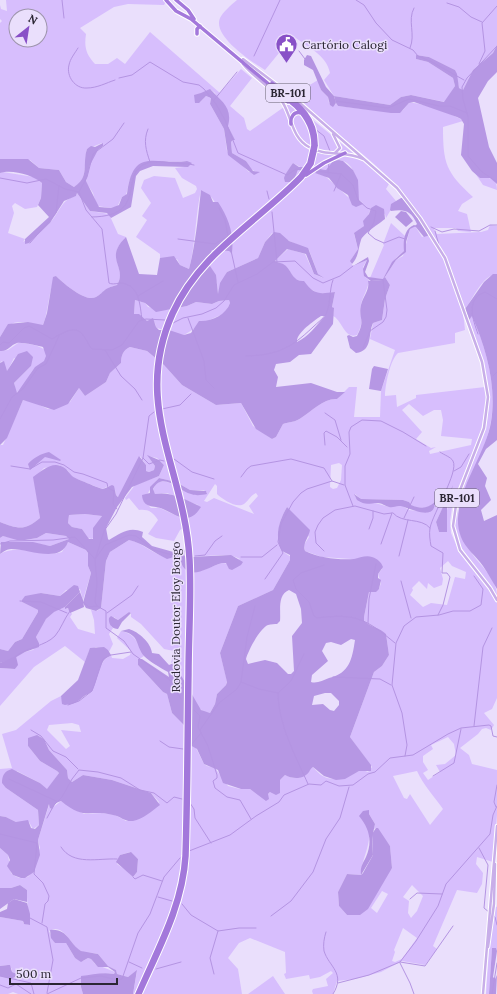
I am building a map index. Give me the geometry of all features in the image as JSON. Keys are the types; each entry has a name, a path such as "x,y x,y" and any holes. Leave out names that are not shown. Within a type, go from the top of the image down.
{"highway":[{"name":"Rodovia Doutor Eloy Borgo","path":"166,0 177,12 238,57 296,107 303,114 311,129 314,145"},
{"name":"BR-101","path":"176,0 183,5 199,27 243,58"},
{"path":"177,12 179,6 183,5"},
{"path":"192,31 199,27"},
{"path":"197,34 199,27"},
{"name":"Rodovia Doutor Eloy Borgo","path":"140,994 178,906 185,878 187,850 192,566 185,514 160,414 158,385 162,351 174,312 185,292 199,273 218,253 302,178 310,167 314,151 313,124 303,108 243,58"},
{"path":"277,96 296,107"},
{"path":"291,124 293,115 299,112 303,114"},
{"name":"Rodovia Doutor Eloy Borgo","path":"137,994 175,905 182,878 184,850 188,559 182,514 157,414 155,385 159,350 172,311 196,272 216,250 300,176 309,163 314,151"},
{"path":"302,178 320,166 345,153"}],"main road":[{"name":"BR-101","path":"238,57 250,72 277,96 284,106 298,137 307,146 319,151 345,153 356,156 369,163"},
{"name":"BR-101","path":"243,58 278,84 369,163 408,201 438,246 454,280 482,362 488,397 486,421 479,445 456,498 453,526 460,550 490,588 497,600"},
{"path":"331,130 340,144 340,148 335,153"},
{"path":"483,994 484,965 497,826"},
{"path":"484,965 496,878 494,856"},
{"path":"490,905 491,921"}],"shaded area":[{"path":"6,0 167,0 164,5 128,4 114,7 80,28 86,34 86,50 95,64 108,64 117,58 125,64 150,32 220,93 241,69 252,78 230,106 244,118 247,129 250,131 291,102 380,175 389,184 386,189 396,201 386,218 385,214 371,208 364,226 354,234 358,249 352,258 351,263 353,266 367,260 363,267 365,277 369,280 361,304 361,326 357,335 349,335 339,321 333,316 334,309 332,307 335,292 329,294 317,293 294,278 287,267 275,261 288,249 305,254 314,274 323,278 318,274 309,250 272,233 265,242 258,258 227,272 218,295 217,283 208,263 212,250 229,251 232,254 231,240 226,224 216,203 211,197 201,190 189,269 180,265 177,259 160,258 160,254 136,237 147,220 142,216 151,203 141,188 144,180 154,176 175,178 183,198 195,193 197,189 196,186 182,178 175,168 184,167 187,161 155,161 141,165 135,169 131,177 126,195 122,197 117,207 111,208 97,206 93,193 86,182 93,158 95,154 103,147 102,143 87,149 84,175 79,184 74,187 66,182 59,170 39,168 30,160 0,159 0,23 2,21 0,19 0,5 1,9 7,11","holes":["211,90 215,93 234,139 231,142 232,153 246,161 251,169 256,172 249,172 227,151 224,129 210,104 211,98 206,96 200,102 195,101 198,95","339,160 345,162 353,170 357,182 359,200 363,203 348,197 325,176 316,173 320,169 326,170","293,163 306,170 298,170 297,173 284,178"]},
{"path":"237,0 497,0 497,45 493,53 473,70 463,90 459,88 455,70 429,57 416,55 416,59 428,62 453,78 455,86 445,102 411,95 401,97 390,105 334,96 324,80 330,73 325,61 293,36 265,70 235,48 222,33 219,25 221,16"},
{"path":"497,45 497,72 488,81 478,98 489,147 497,163 497,184 490,178 480,178 472,171 461,155 464,124 461,119 414,102 409,103 400,113 338,106 336,103 334,96 390,105 401,97 411,95 444,102 455,86 453,78 428,62 416,59 416,55 429,57 455,70 459,88 463,90 473,70 493,53"},
{"path":"307,55 311,56 326,87 334,96 336,103 333,107 330,105 328,97 321,90 313,70 304,65 304,60"},
{"path":"318,80 321,90 328,97 329,103 335,105 336,103 338,106 398,113 409,103 413,103 445,112 463,121 443,127 443,140 445,159 452,174 473,197 462,204 458,211 467,214 471,232 458,231 456,228 435,228 434,230 437,234 481,232 488,230 490,225 497,226 497,274 487,278 482,283 465,309 451,272 434,238 413,206 387,176 319,118 298,97 308,86"},
{"path":"210,89 222,101 229,114 228,126 235,140 231,142 232,153 246,161 253,171 260,172 254,175 228,155 224,129 210,104 211,98 206,96 199,103 195,103 194,95"},
{"path":"103,143 103,146 98,150 90,165 86,181 99,207 111,208 119,205 122,197 127,194 130,179 140,163 148,161 187,161 192,163 188,167 153,166 140,171 136,176 131,207 111,218 107,213 90,211 77,193 76,196 64,201 50,223 29,243 25,244 25,239 49,217 38,205 41,198 42,183 38,180 16,172 0,173 0,159 28,159 39,168 59,170 66,182 74,187 79,183 84,175 87,149 91,146 95,147"},
{"path":"333,161 343,161 353,170 358,180 359,200 363,204 356,207 352,205 348,195 337,188 329,178 315,173 320,169 326,170"},
{"path":"293,163 299,167 309,167 311,172 298,170 293,182 285,182 284,178"},
{"path":"3,172 34,177 42,183 41,198 37,207 25,209 15,203 12,206 14,213 8,233 25,239 23,242 46,227 67,200 76,196 77,193 90,211 109,214 118,234 126,237 120,244 117,251 116,257 120,279 117,285 92,298 81,295 56,276 51,288 43,325 16,322 6,328 0,337 0,173"},
{"path":"475,173 493,179 497,190 483,185"},
{"path":"201,190 210,195 213,202 218,202 230,226 232,254 229,251 212,250 208,263 216,275 218,294 220,283 227,272 258,258 265,242 274,232 280,233 289,241 308,248 318,274 324,278 314,274 306,254 287,249 275,261 286,266 296,279 304,281 314,291 321,293 335,292 332,307 334,308 333,324 311,354 299,355 290,362 276,364 274,370 278,377 276,387 311,383 337,392 345,392 337,399 332,399 323,403 299,419 283,424 276,437 272,439 256,429 241,403 216,405 182,385 164,365 147,351 130,347 124,352 121,363 110,373 106,382 85,396 79,388 68,404 54,410 23,400 7,438 0,445 0,363 4,361 7,371 18,354 27,351 33,357 31,366 14,383 17,393 35,367 44,361 46,356 43,347 22,343 17,343 3,351 0,351 0,337 8,324 28,322 43,325 47,313 53,277 56,276 81,295 92,298 117,285 120,279 120,273 116,251 126,237 139,274 157,275 160,258 174,256 180,265 189,269 195,239","holes":["135,300 145,303 156,312 187,306 196,302 212,304 219,301 229,300 230,303 225,311 218,317 199,321 191,333 184,335 169,330 159,330 156,327 153,318 147,321 139,314 134,314","321,316 325,316 308,334 297,342 297,339 302,331"]},
{"path":"401,198 404,198 430,235 424,237 415,226 417,224 410,213 400,210 390,210 391,204"},
{"path":"376,205 384,209 385,219 362,238 357,255 352,264 350,261 358,249 354,233 364,226 363,221 369,214 371,208"},
{"path":"401,211 406,212 413,221 406,227 395,217"},
{"path":"391,223 405,236 404,251 396,258 383,279 370,278 384,245 383,244"},
{"path":"414,225 416,226 410,229 406,242 406,252 396,260 383,280 371,281 364,276 363,269 367,260 353,266 368,257 369,261 365,272 368,277 383,279 392,262 404,251 404,239 406,232"},
{"path":"415,226 422,237 430,235 448,268 458,293 464,318 465,330 455,333 455,343 398,353 390,367 385,396 396,395 397,407 416,398 416,395 485,387 486,402 480,436 453,500 450,522 451,533 459,551 489,589 497,603 497,698 492,709 484,713 494,725 491,730 486,728 482,729 460,748 469,755 472,764 497,770 497,815 493,862 477,857 476,864 483,873 482,884 477,893 457,890 433,946 437,949 425,965 402,961 381,972 355,979 337,981 333,994 313,994 312,991 313,989 328,986 326,979 333,973 331,971 320,977 310,979 309,975 286,979 284,974 286,973 285,952 250,938 239,943 228,958 238,969 242,994 133,994 137,971 128,977 117,974 116,970 108,966 98,954 81,951 63,932 58,929 54,929 49,931 55,943 66,943 75,958 83,961 88,958 91,959 95,964 115,972 114,974 100,974 88,980 81,987 83,994 18,994 13,992 8,994 0,994 0,976 11,979 17,976 17,974 12,972 12,969 8,965 0,966 0,917 23,921 23,923 29,925 29,921 27,890 20,885 11,888 0,888 0,848 8,855 11,873 17,877 24,878 29,876 40,848 38,840 50,802 51,809 61,801 84,814 102,813 115,815 126,821 149,813 159,802 151,793 112,780 83,775 72,782 68,778 67,770 49,750 44,739 39,736 32,738 28,746 40,761 59,773 47,790 40,783 17,771 6,788 38,810 39,825 33,829 29,822 16,822 0,816 0,769 12,768 2,734 16,730 51,701 61,696 61,698 80,700 89,694 93,688 99,668 105,659 111,655 112,658 123,659 130,655 131,651 117,638 121,631 126,632 136,640 144,656 138,660 138,665 163,692 167,694 172,713 192,732 191,738 204,764 215,768 228,786 240,789 250,789 256,793 268,794 279,785 280,780 285,775 293,778 300,778 313,767 321,775 335,779 356,772 368,772 372,767 350,737 374,672 382,666 389,655 386,634 364,621 369,592 379,589 381,583 378,574 382,569 352,559 322,557 305,551 304,545 309,537 287,507 280,523 279,539 282,551 291,557 290,560 273,590 238,606 220,653 227,681 226,685 217,694 215,704 210,713 204,712 199,708 178,670 178,659 171,663 174,651 164,649 141,624 131,617 131,613 129,612 118,620 114,617 111,626 113,628 109,634 113,644 109,652 108,650 96,647 89,651 85,662 65,646 34,667 0,706 0,668 15,669 17,664 16,656 33,650 39,643 36,637 44,621 53,612 65,607 66,609 68,608 72,614 70,617 78,629 95,634 94,620 91,610 97,611 101,608 106,561 110,552 129,540 165,557 178,556 185,569 195,572 222,563 230,564 240,559 227,555 183,555 190,538 190,525 180,530 174,541 156,538 148,534 158,520 152,513 145,510 139,510 129,498 126,500 125,498 135,485 159,476 164,465 157,458 148,456 155,466 154,470 149,472 146,471 146,465 140,456 119,497 116,495 115,490 108,486 103,489 72,477 68,471 59,465 44,468 34,478 40,518 30,525 21,528 0,522 0,445 3,445 23,400 33,402 48,409 70,402 79,388 85,396 106,382 110,373 121,363 124,352 130,347 147,351 164,365 182,385 216,405 241,403 253,426 272,439 276,437 283,424 299,419 327,401 337,399 349,387 357,387 354,417 380,417 381,391 395,350 370,339 373,323 382,320 385,299 390,285 385,277 396,260 403,256 410,229","holes":["409,404 423,416 434,410 441,410 443,420 441,436 472,439 471,445 430,454 429,451 436,447 431,448 416,439 422,432 402,410","339,463 342,465 341,480 337,488 333,489 330,487 331,465","159,478 176,482 190,490 204,490 207,493 187,492 164,481 156,485 153,490 155,494 167,493 198,505 179,517 160,508 151,508 143,500","215,484 217,486 217,494 226,501 234,504 244,504 256,493 258,496 249,506 254,514 214,498 207,502 204,501","452,488 446,515 447,532 439,532 436,522","362,499 403,500 409,502 410,505 415,507 430,507 427,512 409,510 401,505 389,507","448,561 452,566 466,572 465,579 455,577 447,605 431,603 423,607 410,595 413,590 412,588 419,581 427,589 428,583 434,588 442,585 443,579 440,568","72,723 79,725 81,732 61,730 70,746 66,749 47,730 49,725","448,737 454,744 456,755 445,764 436,765 440,772 428,780 423,773 428,770 423,762 423,756 433,749 431,745","417,771 443,809 430,825 410,794 407,799 404,798 393,776","369,814 375,824 374,829 376,828 390,846 392,868 347,915 339,906 338,892 347,874 361,875 368,845 369,830 360,817","130,852 138,859 137,872 133,877 117,864 120,855","412,885 423,896 417,911 411,918 408,913 409,901 403,897","382,891 388,894 377,913 371,908","403,928 417,938 402,959 395,962 392,961 395,952 394,950"]},
{"path":"493,274 497,274 497,440 486,449 478,464 487,478 485,486 491,500 481,510 484,521 497,515 497,589 483,566 463,541 458,523 459,509 463,494 482,450 491,422 493,395 489,368 482,341 472,316 469,320 465,309 484,282"},
{"path":"385,277 390,285 385,299 382,320 373,323 368,345 361,352 356,353 350,348 347,336 357,336 360,330 360,310 367,290 368,281 382,280"},
{"path":"135,300 145,303 148,307 165,310 187,306 196,302 212,304 219,301 229,300 230,303 225,313 205,322 184,335 157,328 155,323 150,320 147,321 134,314"},
{"path":"472,315 486,354 493,394 491,421 488,434 484,447 458,506 458,518 471,552 491,578 497,596 460,546 454,530 453,517 455,504 459,491 482,439 488,413 485,372 469,320"},
{"path":"18,343 38,346 46,352 47,356 42,364 33,370 23,386 16,393 14,383 31,366 14,358 7,372 2,361 0,363 0,351 8,350"},
{"path":"374,366 388,369 381,391 369,389 372,369"},
{"path":"49,452 61,460 45,457 30,470 28,464 30,462 38,456"},
{"path":"147,455 159,460 164,465 159,476 132,487 117,507 106,528 108,539 109,540 125,531 138,530 143,532 142,537 152,546 177,553 186,550 183,555 190,557 231,555 243,562 241,565 232,570 229,569 226,563 222,563 202,571 191,572 186,570 178,556 167,559 134,541 129,540 110,552 106,561 101,608 96,611 86,608 83,603 91,573 88,566 88,553 86,550 68,542 64,549 51,554 11,549 0,554 1,542 33,542 50,546 69,539 66,536 46,533 37,538 25,540 17,540 3,536 0,538 0,522 21,528 30,525 40,518 33,477 45,469 53,465 62,466 72,476 103,489 112,485 114,486 118,497 139,456 146,465 146,471 149,472 154,470 155,466","holes":["85,514 102,516 93,528 93,539 89,539 82,529 72,527 68,523 69,515"]},
{"path":"159,478 176,482 190,490 206,491 207,494 193,495 166,481 161,481 153,489 155,494 161,493 173,495 201,507 197,513 188,518 183,518 163,509 144,503 142,495 150,493 150,487"},
{"path":"453,485 447,507 447,532 439,532 436,522"},
{"path":"354,494 361,499 403,500 409,502 411,505 421,508 427,507 435,502 434,508 430,512 425,513 402,506 388,507 379,503 363,503 357,500"},
{"path":"287,507 310,530 304,546 305,551 322,557 335,559 354,559 370,556 380,562 383,567 378,574 378,578 381,580 379,589 376,592 369,592 364,621 386,634 389,655 382,666 374,672 350,737 371,765 371,771 359,771 345,779 336,780 324,776 313,767 307,775 301,778 294,778 285,775 280,780 280,793 276,795 270,792 268,794 269,799 266,801 250,789 241,789 223,783 218,770 204,764 197,749 190,745 191,732 172,713 167,694 163,692 138,665 138,659 142,659 169,677 168,672 152,663 144,656 134,637 127,632 121,631 129,629 137,633 147,642 152,653 159,654 169,665 174,663 176,656 178,657 178,670 201,710 210,713 215,704 217,694 227,682 220,653 238,606 273,590 290,560 290,555 282,551 278,540 278,529","holes":["289,590 296,594 301,609 302,623 292,636 294,671 291,674 288,674 277,663 265,660 248,664 246,659 247,655 261,630 269,625 277,624 280,621 281,599 285,592","351,639 355,640 353,653 346,669 336,676 318,682 311,682 312,675 328,661 322,651 326,643 331,642 341,645","331,693 339,701 339,705 334,711 330,710 323,704 312,705 314,696"]},
{"path":"85,514 102,516 93,531 94,537 92,539 88,538 82,529 72,527 68,523 69,515"},
{"path":"46,533 66,536 69,539 50,546 29,542 0,543 0,538 3,536 25,540 37,538"},
{"path":"68,542 86,550 88,553 88,566 91,573 83,600 80,589 66,590 60,596 41,593 22,602 38,610 38,612 22,639 15,642 8,651 0,649 0,554 15,550 46,553 62,552"},
{"path":"74,585 78,586 80,592 65,607 54,612 46,619 36,637 39,647 25,652 13,659 0,663 0,649 8,651 15,642 22,639 38,612 38,610 22,602 25,596 41,593 60,596"},
{"path":"80,592 84,607 70,613 68,608 65,609 65,607"},
{"path":"129,612 131,613 122,622 118,629 111,626 109,618 111,616 118,620"},
{"path":"104,647 111,655 103,662 92,691 74,703 65,705 62,704 61,696 78,680 90,648"},
{"path":"16,656 18,665 15,669 0,668 0,663"},
{"path":"37,735 44,739 49,750 67,770 68,778 72,782 83,775 112,780 151,793 160,805 144,817 130,821 118,816 104,813 82,813 69,807 61,801 56,803 52,809 50,808 49,804 38,840 40,855 34,872 25,878 21,878 13,875 7,866 10,860 8,855 0,848 0,816 16,822 28,820 31,828 35,829 39,825 38,810 6,788 2,783 2,780 5,772 12,769 40,783 47,789 59,773 40,761 28,746 28,738"},
{"path":"369,810 369,814 375,824 372,838 373,855 361,875 361,867 369,846 369,835 359,816 363,811"},
{"path":"376,828 378,828 390,846 392,868 368,909 360,915 347,915 339,906 338,892 347,874 361,875 363,873 373,855 372,834"},
{"path":"131,852 138,859 137,872 133,877 116,862 120,855"},
{"path":"20,885 27,890 27,902 14,899 0,909 0,888 11,888"},
{"path":"14,899 27,903 30,914 30,925 24,924 23,921 0,917 0,912 7,909 8,903"},
{"path":"492,904 497,907 497,951 496,948 492,948 489,994 486,994"},
{"path":"50,930 61,931 81,951 98,954 108,966 116,970 117,974 128,977 137,970 133,994 83,994 81,987 81,976 101,973 114,974 115,972 108,967 98,967 91,959 88,958 81,962 75,958 66,943 55,943 51,938"},
{"path":"492,948 496,948 497,951 493,977 495,979 497,975 496,994 489,994"},
{"path":"10,965 12,972 17,974 17,976 11,979 0,976 0,966"},
{"path":"273,976 285,994 248,994"}],"waterway":[{"path":"62,0 64,18"},
{"path":"254,56 280,0"},
{"path":"356,0 364,5 376,23 392,40 413,50 418,56 464,80"},
{"path":"447,3 459,7 471,17 482,22"},
{"path":"479,64 485,51 482,23 497,6"},
{"path":"410,48 412,43 411,18 414,8"},
{"path":"497,46 467,78 462,87 463,99 468,117 468,156 482,172 497,182"},
{"path":"78,48 70,61 68,69 70,77 75,84 83,88 91,88 115,80"},
{"path":"299,51 305,59"},
{"path":"119,78 132,75 150,62 183,82 199,85 216,104 225,120 238,153 287,175 296,169 303,170"},
{"path":"214,100 237,72"},
{"path":"335,101 388,108 409,99 439,106 450,106 467,113"},
{"path":"79,192 87,177 93,154 113,139 124,123"},
{"path":"148,129 145,142 150,162"},
{"path":"315,129 324,136 330,151"},
{"path":"92,217 110,215 121,209 128,201 135,174 141,167 151,162 194,165"},
{"path":"328,173 329,162"},
{"path":"315,171 341,174 353,185 358,200 367,208 376,211 374,222 368,233 375,239 384,243 399,237 405,239"},
{"path":"334,191 341,174"},
{"path":"0,178 27,183 46,179 65,189 79,192"},
{"path":"30,243 56,213 59,186"},
{"path":"267,191 269,199"},
{"path":"79,192 86,210 102,229 109,283 122,283 128,285 136,292 140,303 142,320"},
{"path":"178,239 215,244 228,236 225,220 219,208"},
{"path":"272,212 277,262"},
{"path":"431,227 442,232 454,229 479,231 490,225 497,225"},
{"path":"415,226 420,226"},
{"path":"435,231 440,249"},
{"path":"230,246 238,282"},
{"path":"173,323 183,318 202,314 216,308 224,301 234,285 257,274 273,262 295,261 313,278 323,283 340,276 353,266"},
{"path":"450,270 459,294"},
{"path":"246,356 275,352 290,346 305,335 326,314 329,306 333,280"},
{"path":"363,348 370,331 383,322 386,317 387,310 383,280"},
{"path":"138,296 163,281"},
{"path":"478,334 474,323 472,310 475,300 479,295 485,292 497,299"},
{"path":"188,318 204,361 206,380 214,388"},
{"path":"0,345 3,342 9,343 24,328 29,326 52,339 70,330 78,331 82,333 92,349 112,350 122,345 139,321 146,319 165,320"},
{"path":"0,419 12,397 23,389 38,368 46,364 59,336"},
{"path":"105,350 121,376 135,389 142,400"},
{"path":"493,376 497,372"},
{"path":"162,409 180,405 191,394"},
{"path":"97,606 95,602 97,583 95,560 104,531 116,514 143,458 149,416 154,412"},
{"path":"325,413 335,420 341,440"},
{"path":"353,506 345,485 345,466 350,454 349,432 351,427 362,420 381,421 426,446"},
{"path":"325,445 324,433 326,431 337,437 347,447"},
{"path":"438,615 443,605 450,577 447,573 442,573 443,553 431,546 430,528 449,483 454,466 453,461 440,452"},
{"path":"454,471 461,467 469,454"},
{"path":"143,458 149,464 160,460 164,461"},
{"path":"174,459 192,472 214,479"},
{"path":"241,477 251,466 291,459 324,468 332,481"},
{"path":"11,466 30,469 42,462 55,462 64,465 74,472 107,483 108,488 114,491 113,504 117,509"},
{"path":"265,579 283,553 278,542 281,524 293,502 307,489 332,481 344,485"},
{"path":"404,518 414,497"},
{"path":"324,551 316,543 315,532 323,518 335,510 355,506 384,514 392,513"},
{"path":"369,529 373,518 373,511"},
{"path":"381,544 392,513"},
{"path":"393,513 401,518 422,523 430,528"},
{"path":"399,556 408,520"},
{"path":"96,558 105,545 129,535 136,536 154,550 184,558"},
{"path":"195,556 205,555 215,541 222,536"},
{"path":"0,544 10,541 53,540 75,537 94,558"},
{"path":"241,557 262,557 277,545"},
{"path":"368,623 369,599 376,564"},
{"path":"324,565 301,573 293,580 296,589 309,602 314,616 317,618 342,616 351,617 368,623 395,643"},
{"path":"405,756 407,745 402,713 392,685 396,643 404,626 416,617 439,615 453,611 470,611 481,605 483,589 474,576"},
{"path":"401,581 411,618"},
{"path":"107,613 132,595 138,586"},
{"path":"20,601 41,602 67,613"},
{"path":"82,601 89,607 97,606 106,611 106,628 124,641 133,654 170,680 181,699"},
{"path":"200,730 219,703 237,689 241,682 247,637 255,606"},
{"path":"16,656 26,650 46,642 55,636 70,611"},
{"path":"474,726 483,647 492,628"},
{"path":"68,705 79,701 92,691 103,659 111,655 131,652"},
{"path":"241,682 259,689 278,693 291,681 304,654"},
{"path":"333,677 380,679 391,685"},
{"path":"278,693 284,728 308,784"},
{"path":"194,710 200,716 198,727 208,746 217,775 217,778 213,781 215,788 227,797 240,800 251,819"},
{"path":"189,851 230,835 256,816 279,802 284,795 309,784 321,785 326,781 339,786 353,785 368,774 375,772 390,758 413,755 461,728 489,725 491,726 493,736 497,737"},
{"path":"433,776 454,763 461,729"},
{"path":"31,730 41,736 53,751 66,757 78,769"},
{"path":"191,745 201,733"},
{"path":"160,741 169,747 183,749"},
{"path":"47,818 54,805 62,797 79,770 98,772 121,778 140,790 154,793 167,803 174,797 182,799"},
{"path":"9,779 56,801"},
{"path":"496,807 494,802 497,785"},
{"path":"271,916 291,901 313,872 326,839 340,818 349,787"},
{"path":"190,803 194,809 195,818 211,843"},
{"path":"400,962 416,941 438,906 446,884 490,834 493,815 497,806"},
{"path":"0,834 37,843 34,874 43,883 49,896 48,901 45,904 42,923"},
{"path":"61,847 66,853 79,859 117,859"},
{"path":"479,848 488,865 484,908 495,917 497,925"},
{"path":"47,994 81,978 101,976 117,980 122,979 138,933 150,914 164,877 180,858"},
{"path":"133,877 135,879 143,875 162,881"},
{"path":"410,899 417,893 442,894"},
{"path":"158,897 172,901"},
{"path":"182,904 191,915 218,931 239,928 256,928"},
{"path":"30,918 47,927 53,960 47,993"},
{"path":"338,983 369,975 400,962 425,966 453,926"},
{"path":"214,974 210,958 218,931"},
{"path":"326,932 324,951 337,975 338,981 337,987 333,994"},
{"path":"129,962 142,968"},
{"path":"156,969 181,962"},
{"path":"400,963 414,994"},
{"path":"492,994 497,963"},
{"path":"0,976 31,983 34,994"},
{"path":"0,985 8,988 16,984 31,994"}],"place":[{"name":"Cartório Calogi","path":"287,64"}]}
